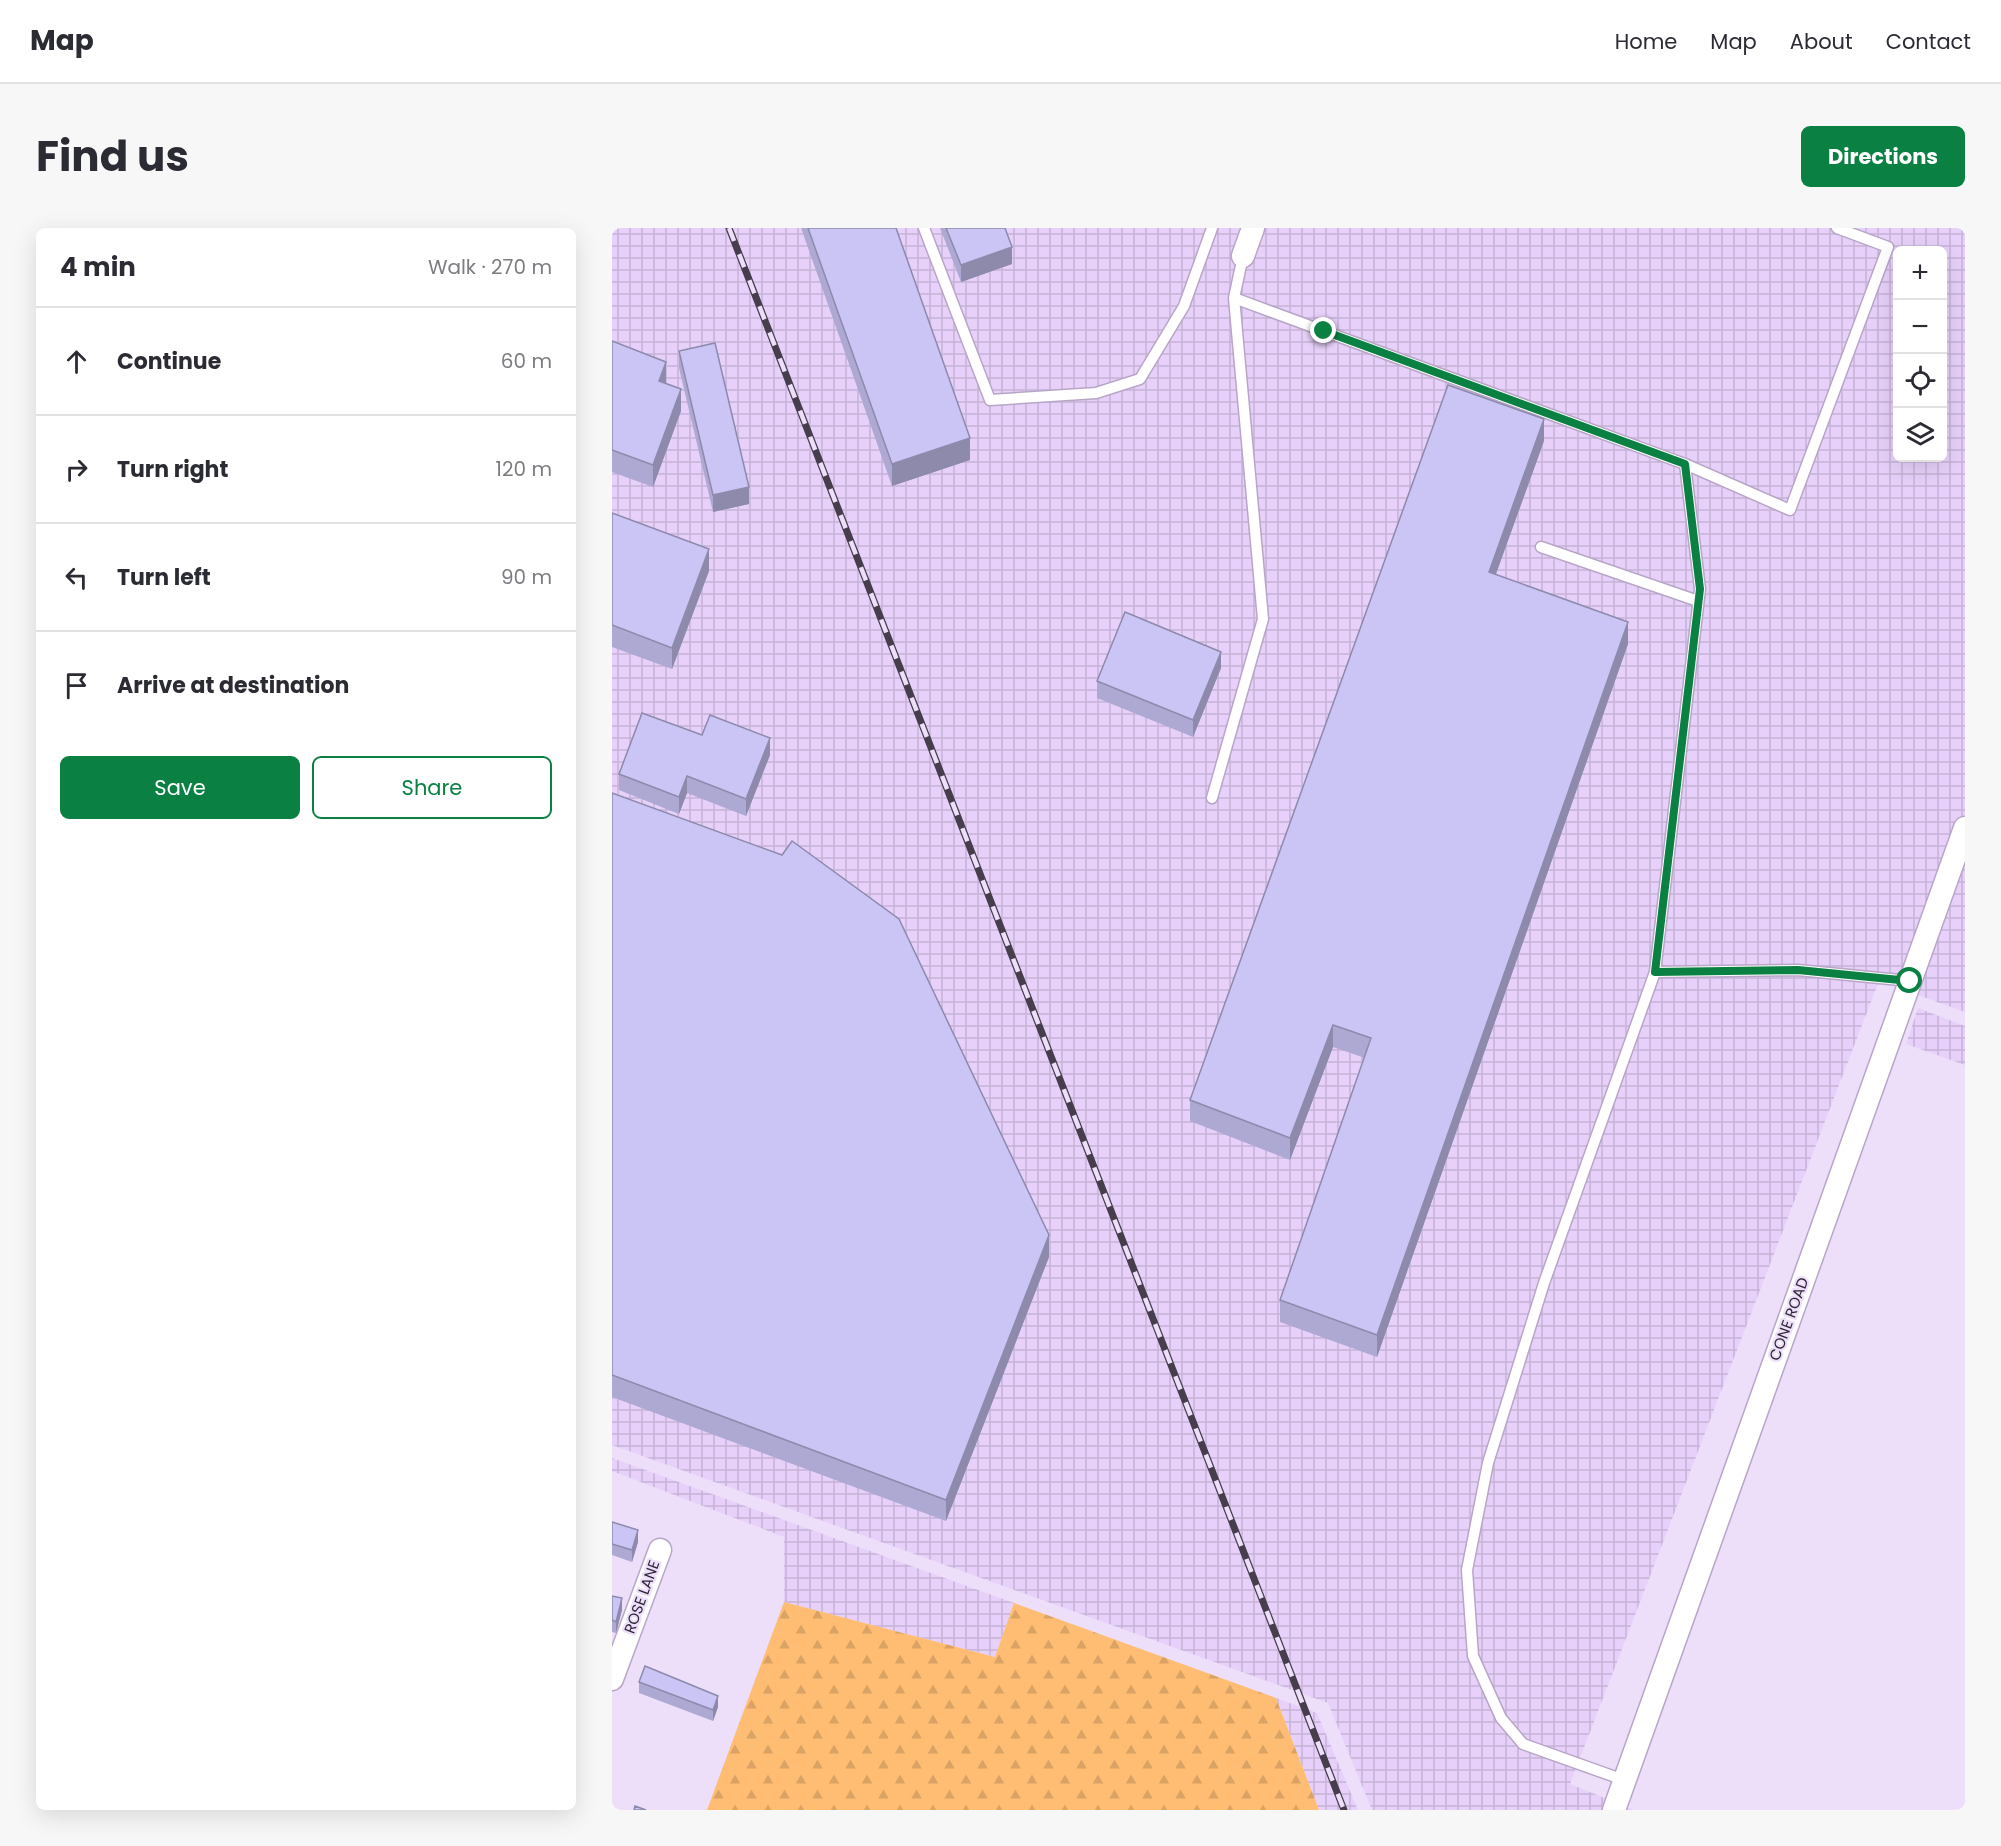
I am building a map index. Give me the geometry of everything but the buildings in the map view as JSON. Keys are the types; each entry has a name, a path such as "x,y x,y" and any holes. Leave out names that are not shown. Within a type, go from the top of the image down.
{"street":[{"path":"1244,256 1253,228"},
{"name":"CONE ROAD","path":"1614,1810 1965,828"},
{"name":"ROSE LANE","path":"612,1679 660,1550"}],"lane":[{"path":"924,228 990,400 1096,393 1140,379 1184,306 1212,228"},
{"path":"1234,298 1685,464 1790,510 1887,247 1837,228"},
{"path":"1212,798 1263,619 1234,298 1244,256"},
{"path":"1624,1780 1522,1744 1501,1718 1473,1656 1467,1570 1488,1463 1544,1283 1655,972 1700,589 1685,464"},
{"path":"1541,547 1698,601"},
{"path":"1655,972 1798,970 1910,981"}],"shaded area":[{"path":"612,228 1965,228 1965,1012 1879,981 1570,1784 1634,1810 1372,1810 1328,1703 612,1445"},
{"path":"1918,1008 1965,1026 1965,1065 1906,1044"},
{"path":"612,1458 1014,1603 995,1657 784,1602 784,1537 612,1471"},
{"path":"1276,1698 1317,1713 1358,1810 1319,1810"}],"green space":[{"path":"784,1602 995,1657 1014,1603 1276,1698 1319,1810 707,1810"}],"railway":[{"path":"729,228 1344,1810"}],"route":[{"path":"1324,331 1685,464 1700,589 1655,972 1798,970 1910,981"}]}
